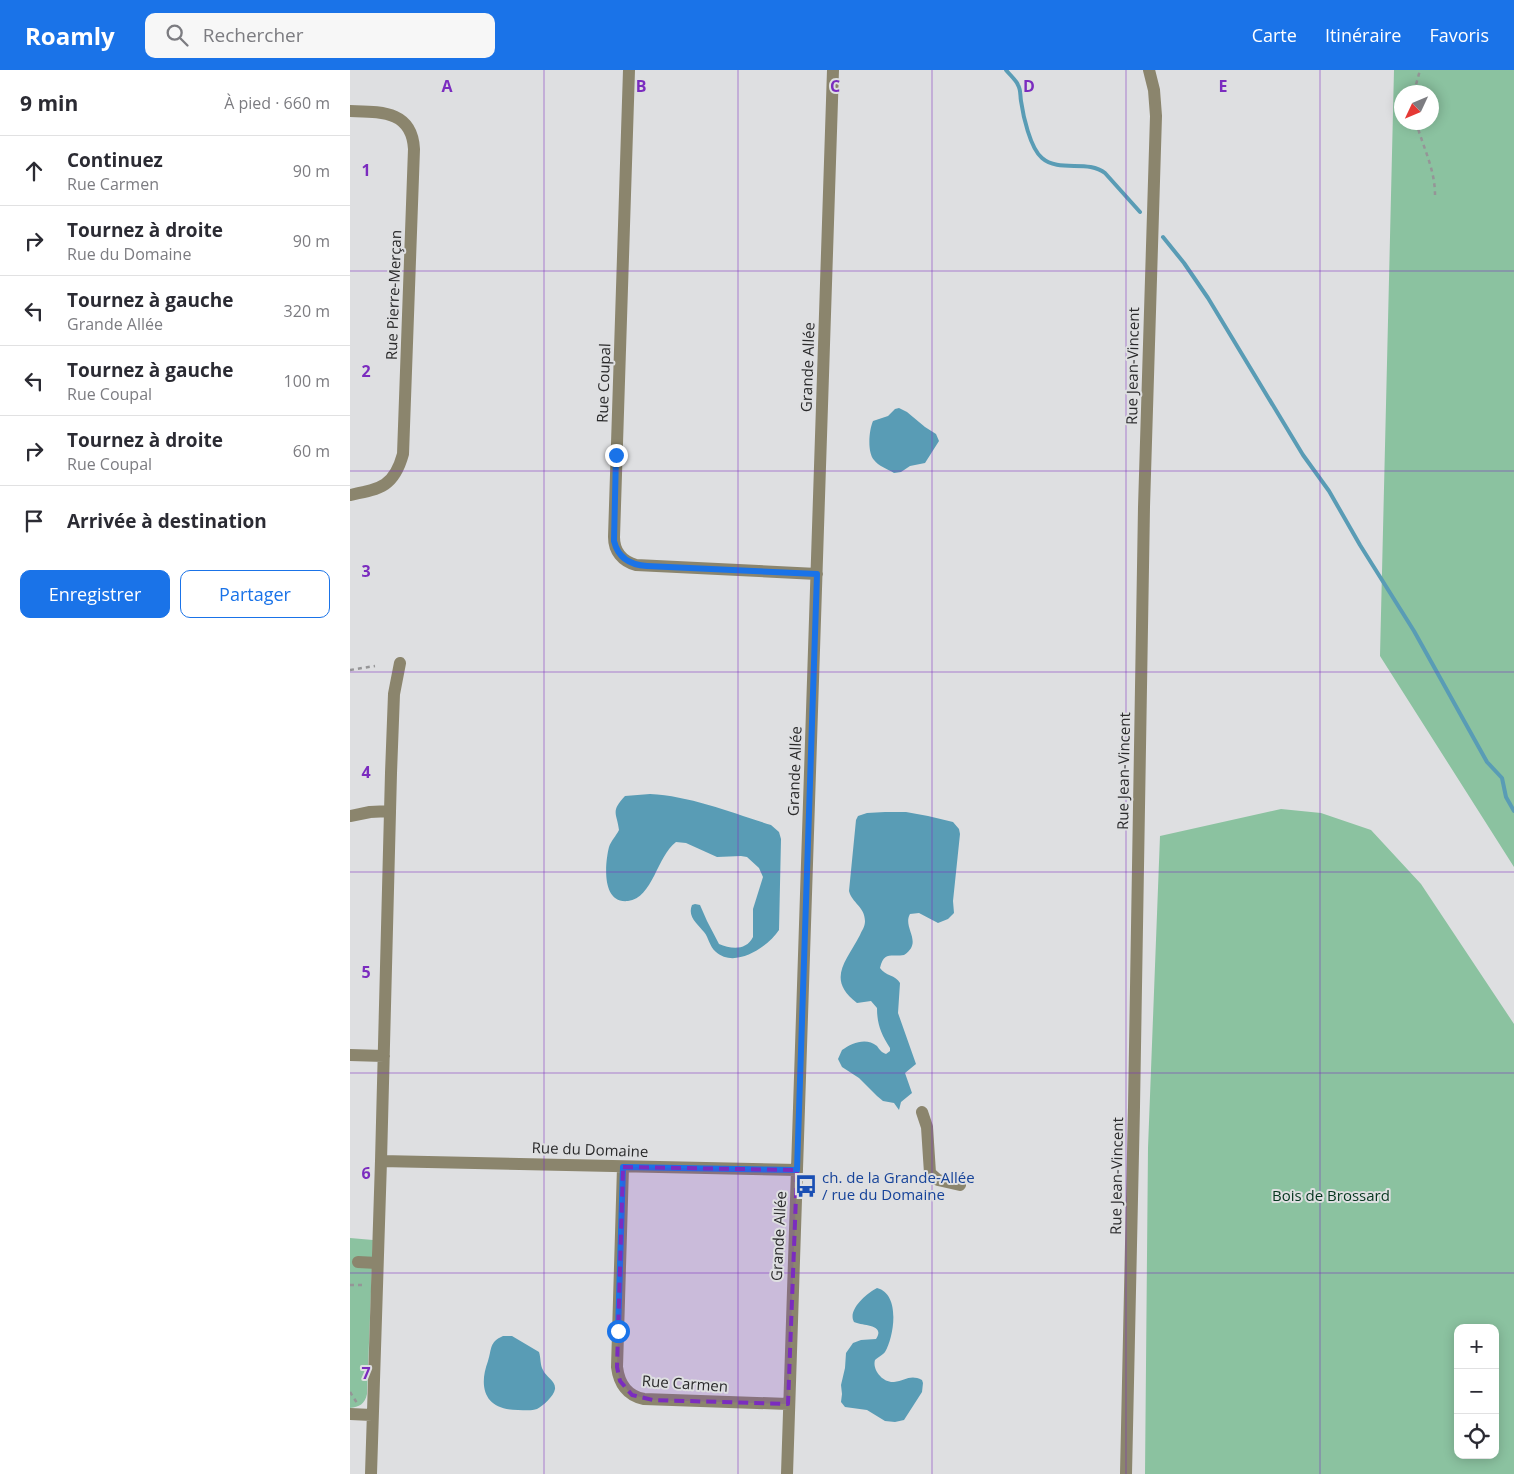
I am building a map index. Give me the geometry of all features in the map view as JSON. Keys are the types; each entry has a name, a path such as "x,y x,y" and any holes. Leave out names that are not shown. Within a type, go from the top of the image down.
{"street":[{"name":"Rue Coupal","path":"628,70 614,537 616,549 624,560 636,565 817,574"},
{"name":"Grande Allée","path":"787,1474 833,70"},
{"name":"Rue Jean-Vincent","path":"1126,1474 1145,498 1156,116 1155,98 1149,70"},
{"name":"Rue Pierre-Merçan","path":"350,111 385,113 399,119 409,130 413,139 414,149 403,454 396,474 386,485 350,495"},
{"path":"371,1474 390,811 395,684 400,663"},
{"path":"350,816 390,811"},
{"path":"350,1054 384,1056"},
{"path":"922,1112 927,1127 930,1173 938,1180 960,1185"},
{"name":"Rue du Domaine","path":"381,1161 797,1170"},
{"name":"Rue Carmen","path":"623,1167 617,1367 622,1385 632,1394 644,1399 788,1404"},
{"path":"358,1262 377,1263"},
{"path":"354,1410 372,1415"}],"path":[{"path":"1416,85 1420,70"},
{"path":"1419,130 1429,158 1435,185 1435,196"},
{"path":"350,670 375,666"},
{"path":"350,1285 371,1285"},
{"path":"350,1392 354,1410"}],"highlighted area":[{"path":"623,1167 797,1170 788,1404 653,1400 632,1395 620,1381 617,1367"}],"green space":[{"path":"1394,70 1514,70 1514,867 1380,656"},
{"name":"Bois de Brossard","path":"1281,809 1321,813 1371,830 1421,884 1514,1024 1514,1474 1145,1474 1148,1148 1160,836"},
{"path":"350,1238 373,1240 367,1394 361,1404 350,1408"}],"water":[{"path":"899,408 936,434 939,441 925,463 910,466 901,472 894,473 874,460 870,452 870,430 873,421 888,416 895,409"},
{"path":"650,794 681,798 711,806 771,825 779,832 781,839 779,930 774,937 759,949 741,957 724,957 710,945 706,934 694,920 691,913 692,905 700,905 719,944 738,948 750,942 753,937 753,909 763,877 759,868 747,857 717,857 686,843 676,842 664,857 649,885 636,898 628,901 619,900 613,896 607,881 606,863 609,847 619,830 616,816 617,806 625,796"},
{"path":"906,812 953,822 959,829 960,834 953,901 954,913 948,919 938,923 919,913 910,914 908,924 913,940 910,950 904,955 886,957 880,968 885,973 896,978 900,983 898,1013 916,1064 905,1073 912,1093 901,1102 899,1110 894,1103 883,1101 859,1078 842,1067 838,1059 842,1050 850,1045 864,1041 873,1043 886,1054 890,1051 880,1029 877,1008 871,1001 857,1003 842,986 841,978 845,962 865,923 863,912 849,891 856,820 858,816 867,813"},
{"path":"877,1288 885,1292 890,1298 893,1327 884,1353 875,1360 875,1368 882,1378 890,1382 918,1378 923,1383 922,1392 904,1420 895,1422 885,1421 867,1410 845,1407 841,1402 841,1385 846,1353 853,1343 861,1340 876,1339 878,1334 876,1328 872,1326 854,1322 853,1312 863,1298"},
{"path":"503,1336 512,1336 539,1352 542,1368 555,1386 553,1395 537,1409 507,1409 491,1402 487,1396 484,1388 485,1371 493,1343"}],"waterway":[{"path":"1006,70 1019,87 1028,131 1034,147 1042,158 1057,165 1098,169 1105,173 1140,212"},
{"path":"1163,237 1208,298 1303,455 1329,491 1360,545 1414,631 1487,762 1502,778 1506,797 1514,811"}],"place":[{"name":"ch. de la Grande-Allée / rue du Domaine","path":"806,1186"}],"route":[{"path":"616,455 614,541 621,557 628,562 636,565 674,568 817,574 797,1170 623,1167 618,1331"}]}
